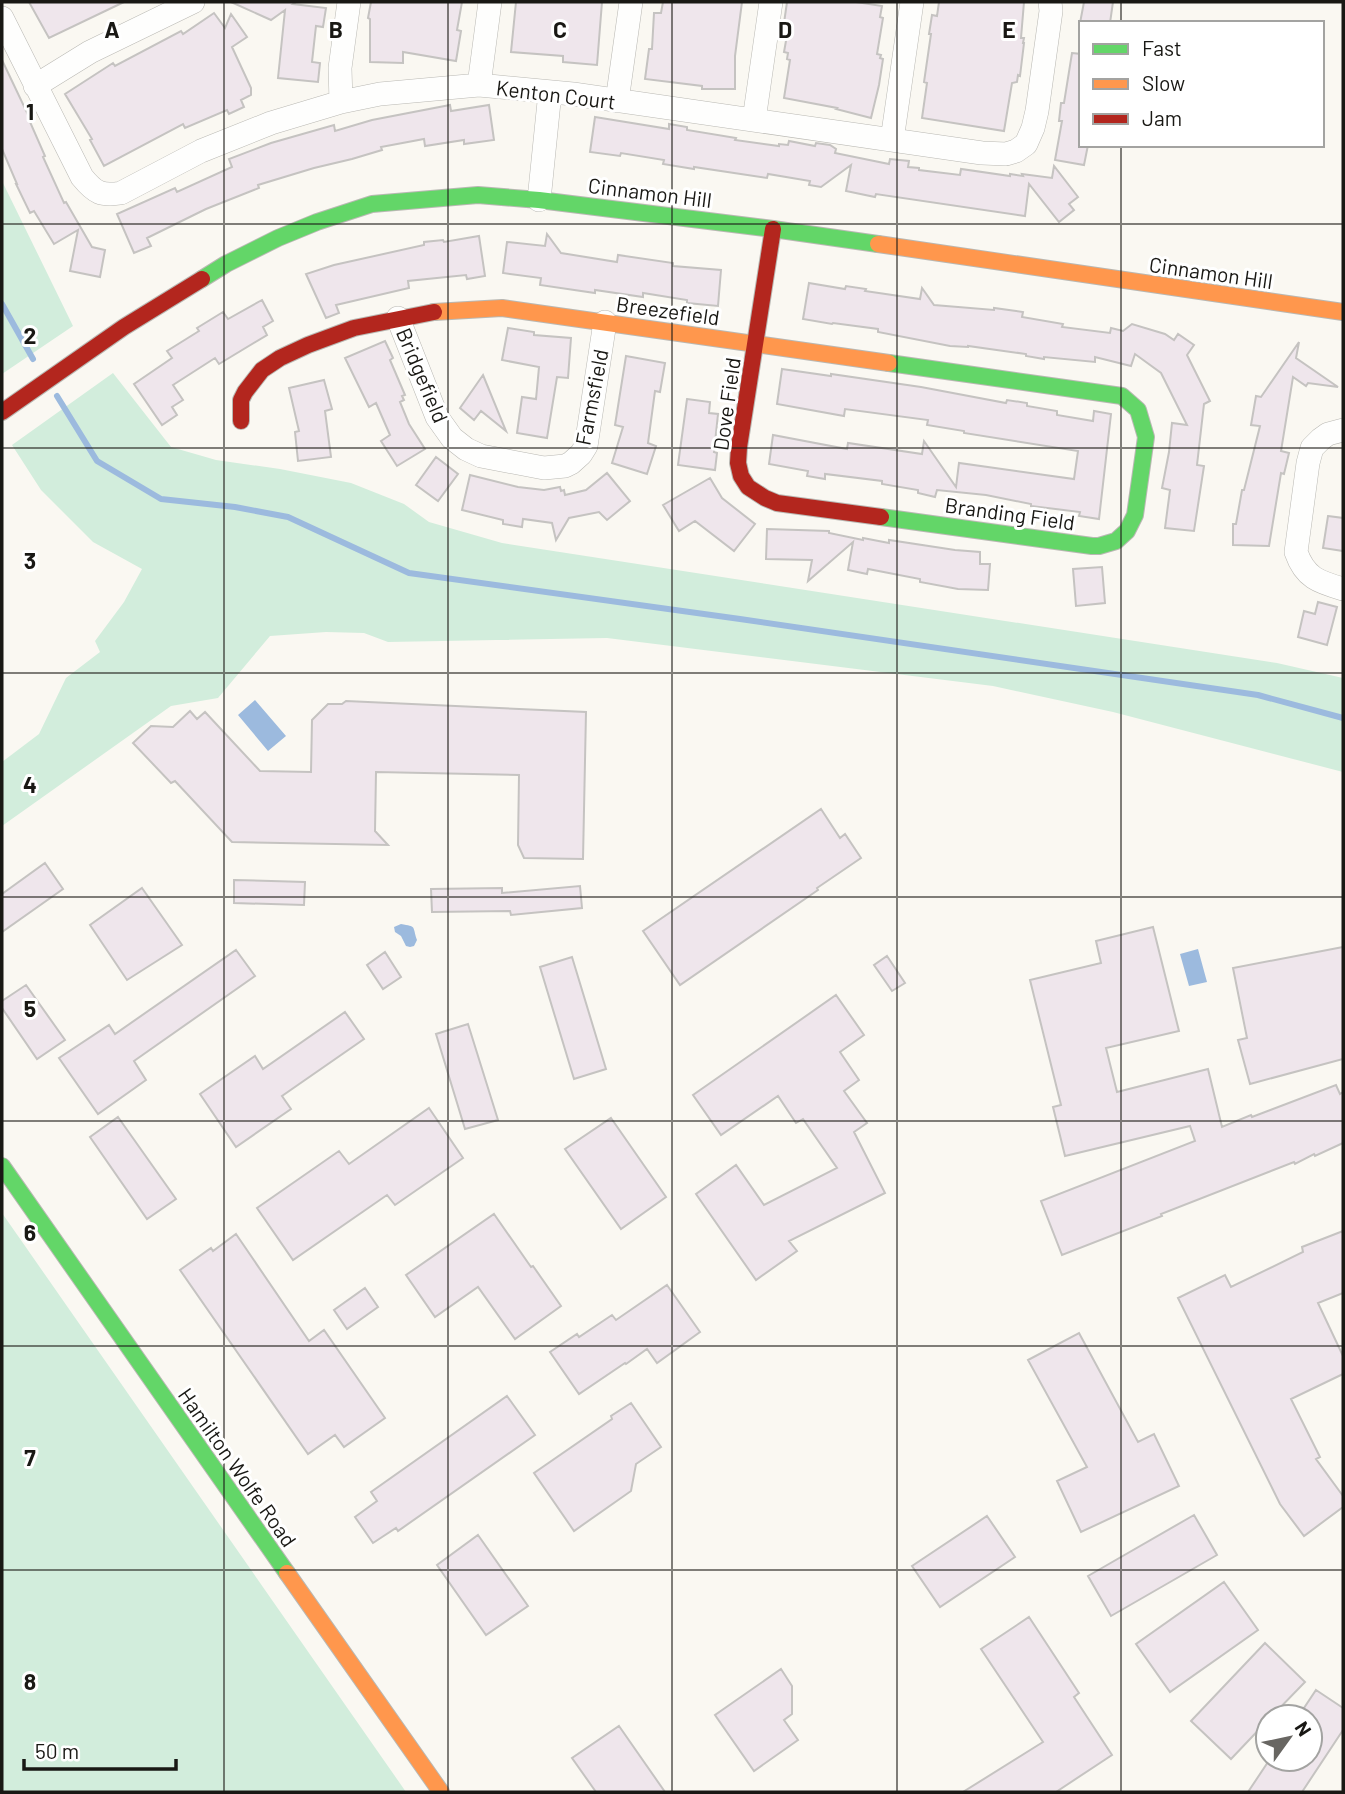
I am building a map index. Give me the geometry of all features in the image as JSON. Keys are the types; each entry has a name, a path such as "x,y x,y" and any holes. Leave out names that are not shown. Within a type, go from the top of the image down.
{"street":[{"path":"2,18 35,86 90,52 193,2"},
{"path":"341,102 340,68 349,2"},
{"path":"479,85 490,2"},
{"path":"617,101 631,2"},
{"path":"754,121 771,2"},
{"path":"892,140 912,2"},
{"name":"Kenton Court","path":"35,86 82,177 90,187 106,195 121,194 234,136 341,102 380,94 479,85 573,94 982,153 1006,153 1016,151 1026,144 1037,111 1050,2"},
{"path":"538,200 550,92"},
{"name":"Cinnamon Hill","path":"2,412 124,327 226,264 278,238 372,204 428,198 478,195 538,200 773,229 1343,312"},
{"name":"Dove Field","path":"753,490 745,483 738,468 773,229"},
{"name":"Breezefield","path":"241,421 241,400 262,370 308,345 354,328 398,318 442,310 502,308 1122,397 1130,403"},
{"name":"Bridgefield","path":"398,318 437,417 452,438 481,456 544,468 565,466"},
{"name":"Farmsfield","path":"565,466 586,446 605,322"},
{"name":"Branding Field","path":"753,490 778,503 1099,546 1116,541 1127,531 1135,514 1146,437 1138,410 1130,403"},
{"path":"1343,430 1328,434 1312,448 1296,552 1306,572 1321,583 1343,589"},
{"name":"Hamilton Wolfe Road","path":"2,1166 441,1792"}],"green space":[{"path":"2,181 73,326 2,374"},
{"path":"113,373 171,447 216,460 351,483 404,504 429,522 502,543 1277,663 1343,678 1343,772 1113,712 993,686 607,638 388,642 364,633 326,632 270,636 218,698 171,706 2,826 2,762 39,734 66,678 100,652 95,641 124,602 142,569 93,542 41,490 12,445"},
{"path":"2,1213 406,1792 2,1792"}],"water":[{"path":"255,700 286,736 268,751 238,715"},
{"path":"401,924 413,928 417,940 414,946 406,946 401,936 395,932 394,927"},
{"path":"1198,949 1207,982 1189,986 1180,954"}],"building":[{"path":"29,2 124,2 49,38"},
{"path":"231,2 296,2 293,4 326,8 323,27 316,26 312,62 320,63 318,82 278,78 285,10 271,20"},
{"path":"371,2 462,2 457,30 461,31 456,61 403,52 403,63 370,62 368,18"},
{"path":"516,2 602,2 597,65 563,62 563,56 511,52"},
{"path":"663,2 742,2 735,56 735,89 702,89 702,86 645,79 649,49 652,49 654,13 661,13"},
{"path":"787,2 856,2 882,6 880,17 883,18 877,54 883,59 871,118 837,108 784,98 790,60 787,59 788,53 784,52 789,24 784,23"},
{"path":"939,2 1024,2 1021,38 1024,38 1024,43 1020,76 1018,75 1017,82 1012,83 1004,131 922,118 929,34 932,15 937,16"},
{"path":"1084,2 1113,2 1110,21 1080,21"},
{"path":"214,13 225,28 231,14 247,37 232,47 251,88 251,95 241,100 244,107 229,114 227,110 185,128 183,124 104,166 90,140 92,139 65,94 113,63 115,66 181,31 183,34"},
{"path":"1072,53 1079,54 1079,147 1088,147 1084,165 1055,160 1062,121 1059,121 1061,103 1064,103"},
{"path":"2,60 31,121 45,156 43,157 64,203 66,202 92,247 105,250 100,277 70,271 78,230 54,244 34,211 30,213 16,184 2,149"},
{"path":"450,105 451,111 489,105 494,140 464,144 464,140 425,146 424,139 381,147 382,150 258,185 259,188 206,209 147,238 151,246 134,253 117,214 175,188 177,192 232,167 229,159 271,143 334,125 335,131 372,120"},
{"path":"595,117 669,129 669,124 687,127 687,130 736,138 735,140 779,146 788,145 789,141 815,146 816,143 830,145 836,149 835,153 889,164 890,159 909,161 908,167 960,175 961,169 1010,176 1023,176 1022,174 1052,178 1054,166 1078,197 1069,204 1074,210 1059,222 1029,184 1025,216 846,191 851,165 821,187 809,185 810,181 768,174 767,178 694,169 663,164 664,160 621,153 620,156 590,152"},
{"path":"547,234 561,253 617,262 618,255 673,263 673,266 721,270 718,306 687,303 687,300 643,293 643,297 540,285 541,278 503,273 507,242 545,246"},
{"path":"479,236 485,276 467,279 466,275 408,281 409,288 336,305 339,313 326,318 306,274 424,245 424,242 444,242"},
{"path":"809,283 845,289 846,286 920,299 922,288 934,305 1023,312 1022,317 1063,324 1062,327 1110,333 1111,328 1123,331 1132,324 1165,334 1174,340 1178,334 1194,345 1187,355 1210,401 1204,404 1197,465 1204,466 1194,531 1165,528 1170,490 1162,488 1172,423 1187,425 1161,373 1135,354 1131,366 1095,357 1095,362 1044,359 1026,354 950,346 878,332 878,329 803,319"},
{"path":"262,300 273,321 263,327 267,335 219,364 215,358 173,385 183,400 172,407 177,415 162,425 134,384 172,358 167,351 199,331 197,328 223,312 228,319"},
{"path":"508,328 534,332 534,335 571,338 568,378 557,377 547,438 517,433 522,397 536,399 539,367 502,360"},
{"path":"385,341 405,395 400,402 409,424 425,449 397,466 381,441 390,435 376,403 369,407 345,358"},
{"path":"1299,342 1296,358 1338,387 1308,383 1306,386 1293,377 1281,451 1289,453 1284,474 1281,473 1269,546 1233,545 1233,524 1236,524 1242,490 1260,426 1251,425 1256,396 1261,397"},
{"path":"626,356 665,363 660,392 655,391 648,443 656,446 647,474 612,463 623,427 615,425"},
{"path":"782,369 921,387 1006,403 1007,400 1027,403 1027,406 1057,411 1057,415 1093,421 1094,411 1111,414 1099,519 1079,516 1080,512 1031,506 986,495 937,490 935,497 918,493 918,490 882,484 882,481 825,474 825,479 807,476 808,471 769,464 773,435 847,449 848,443 922,454 924,441 956,487 959,463 1074,479 1078,451 964,433 927,425 928,420 845,409 844,416 777,404"},
{"path":"483,375 506,431 481,411 474,420 460,408"},
{"path":"324,380 332,409 325,411 331,457 298,461 295,432 299,431 289,388"},
{"path":"687,399 710,402 709,413 718,414 715,470 678,465"},
{"path":"436,457 458,474 438,501 416,485"},
{"path":"607,473 630,501 607,520 599,512 569,518 556,540 552,523 523,519 522,527 503,524 503,520 462,510 470,475 518,487 544,490 560,487 565,495 586,490"},
{"path":"710,478 722,498 755,524 734,551 695,521 679,531 663,505"},
{"path":"1328,516 1343,518 1343,551 1323,548"},
{"path":"767,529 829,531 863,540 889,543 889,540 980,552 980,564 990,564 988,590 958,589 868,569 867,574 848,570 853,542 808,581 812,560 766,559"},
{"path":"1102,567 1105,603 1076,606 1073,569"},
{"path":"1318,602 1337,607 1327,645 1298,637 1304,611 1315,614"},
{"path":"346,701 586,712 583,859 524,858 518,845 519,775 376,772 375,831 388,845 232,842 175,781 171,783 133,743 151,726 173,727 190,711 197,719 205,712 260,771 311,772 312,720 328,704 342,704"},
{"path":"821,809 840,838 845,834 861,858 680,985 643,931"},
{"path":"45,863 63,889 2,932 2,894"},
{"path":"234,880 305,882 304,905 234,903"},
{"path":"580,886 582,908 511,915 510,911 432,912 431,889 502,888 502,893"},
{"path":"142,888 182,945 127,980 90,925"},
{"path":"1153,927 1179,1031 1106,1048 1117,1092 1208,1069 1222,1127 1336,1085 1340,1094 1343,1092 1343,1143 1062,1255 1041,1201 1195,1141 1190,1126 1065,1156 1053,1107 1061,1105 1030,980 1101,963 1096,941"},
{"path":"1343,947 1343,1059 1250,1084 1238,1040 1247,1038 1233,968"},
{"path":"236,950 255,976 134,1061 146,1080 98,1114 59,1058 109,1025 115,1034"},
{"path":"385,952 401,977 383,989 367,965"},
{"path":"887,956 905,983 892,991 874,965"},
{"path":"572,957 606,1069 574,1079 540,967"},
{"path":"26,985 65,1040 37,1059 2,1008 2,1001"},
{"path":"836,995 864,1035 840,1052 859,1080 844,1091 867,1123 854,1132 885,1193 789,1241 797,1251 756,1280 696,1194 736,1165 764,1205 837,1168 803,1119 796,1123 778,1096 721,1135 693,1095"},
{"path":"345,1012 364,1039 282,1096 291,1109 236,1147 200,1094 255,1056 263,1069"},
{"path":"468,1024 498,1120 465,1129 436,1034"},
{"path":"429,1108 463,1158 395,1205 387,1195 293,1260 257,1208 339,1151 349,1164"},
{"path":"118,1117 176,1199 147,1219 90,1137"},
{"path":"611,1118 666,1197 621,1229 565,1149"},
{"path":"494,1214 561,1306 515,1339 478,1287 435,1317 406,1275"},
{"path":"1343,1231 1343,1293 1318,1303 1343,1356 1343,1374 1291,1399 1320,1457 1316,1459 1343,1496 1343,1507 1304,1536 1280,1504 1178,1298 1225,1275 1231,1287 1303,1252 1302,1247"},
{"path":"236,1234 309,1341 324,1330 385,1418 344,1447 335,1435 308,1454 180,1270"},
{"path":"667,1285 700,1332 657,1363 647,1349 579,1394 550,1352 612,1315 616,1320"},
{"path":"365,1288 378,1307 347,1329 334,1310"},
{"path":"1079,1333 1138,1442 1154,1434 1179,1486 1081,1532 1057,1481 1087,1467 1028,1360"},
{"path":"507,1396 535,1435 398,1531 396,1528 373,1543 355,1517 377,1501 371,1492"},
{"path":"631,1403 661,1447 636,1464 631,1491 574,1531 534,1473"},
{"path":"1194,1515 1217,1555 1111,1616 1088,1576"},
{"path":"987,1516 1015,1557 940,1607 912,1566"},
{"path":"478,1535 528,1606 486,1635 437,1565"},
{"path":"1224,1582 1258,1630 1170,1692 1136,1644"},
{"path":"1029,1617 1079,1693 1074,1697 1112,1755 1056,1792 963,1792 1043,1742 981,1649"},
{"path":"1265,1643 1305,1682 1285,1703 1254,1703 1254,1735 1231,1759 1191,1721"},
{"path":"781,1669 792,1686 792,1714 784,1720 798,1740 754,1771 715,1715"},
{"path":"1316,1690 1343,1708 1343,1730 1324,1759 1324,1703 1307,1703"},
{"path":"619,1726 665,1792 596,1792 572,1758"},
{"path":"1261,1773 1315,1773 1302,1792 1248,1792"}],"waterway":[{"path":"2,304 33,359"},
{"path":"57,396 97,461 161,499 235,507 288,517 409,573 1258,695 1343,718"}],"traffic: fast":[{"path":"202,279 278,238 372,204 478,195 539,200 878,244"},
{"path":"881,517 1092,546 1116,541 1127,531 1135,515 1146,437 1138,410 1122,396 889,363"},
{"path":"2,1166 287,1573"}],"traffic: slow":[{"path":"878,244 1343,312"},
{"path":"434,312 502,308 889,363"},
{"path":"287,1573 441,1792"}],"traffic: jam":[{"path":"773,229 739,447 741,476 748,487 777,503 881,517"},
{"path":"2,412 124,327 202,279"},
{"path":"241,421 241,400 245,392 262,370 280,358 354,328 434,312"}]}
